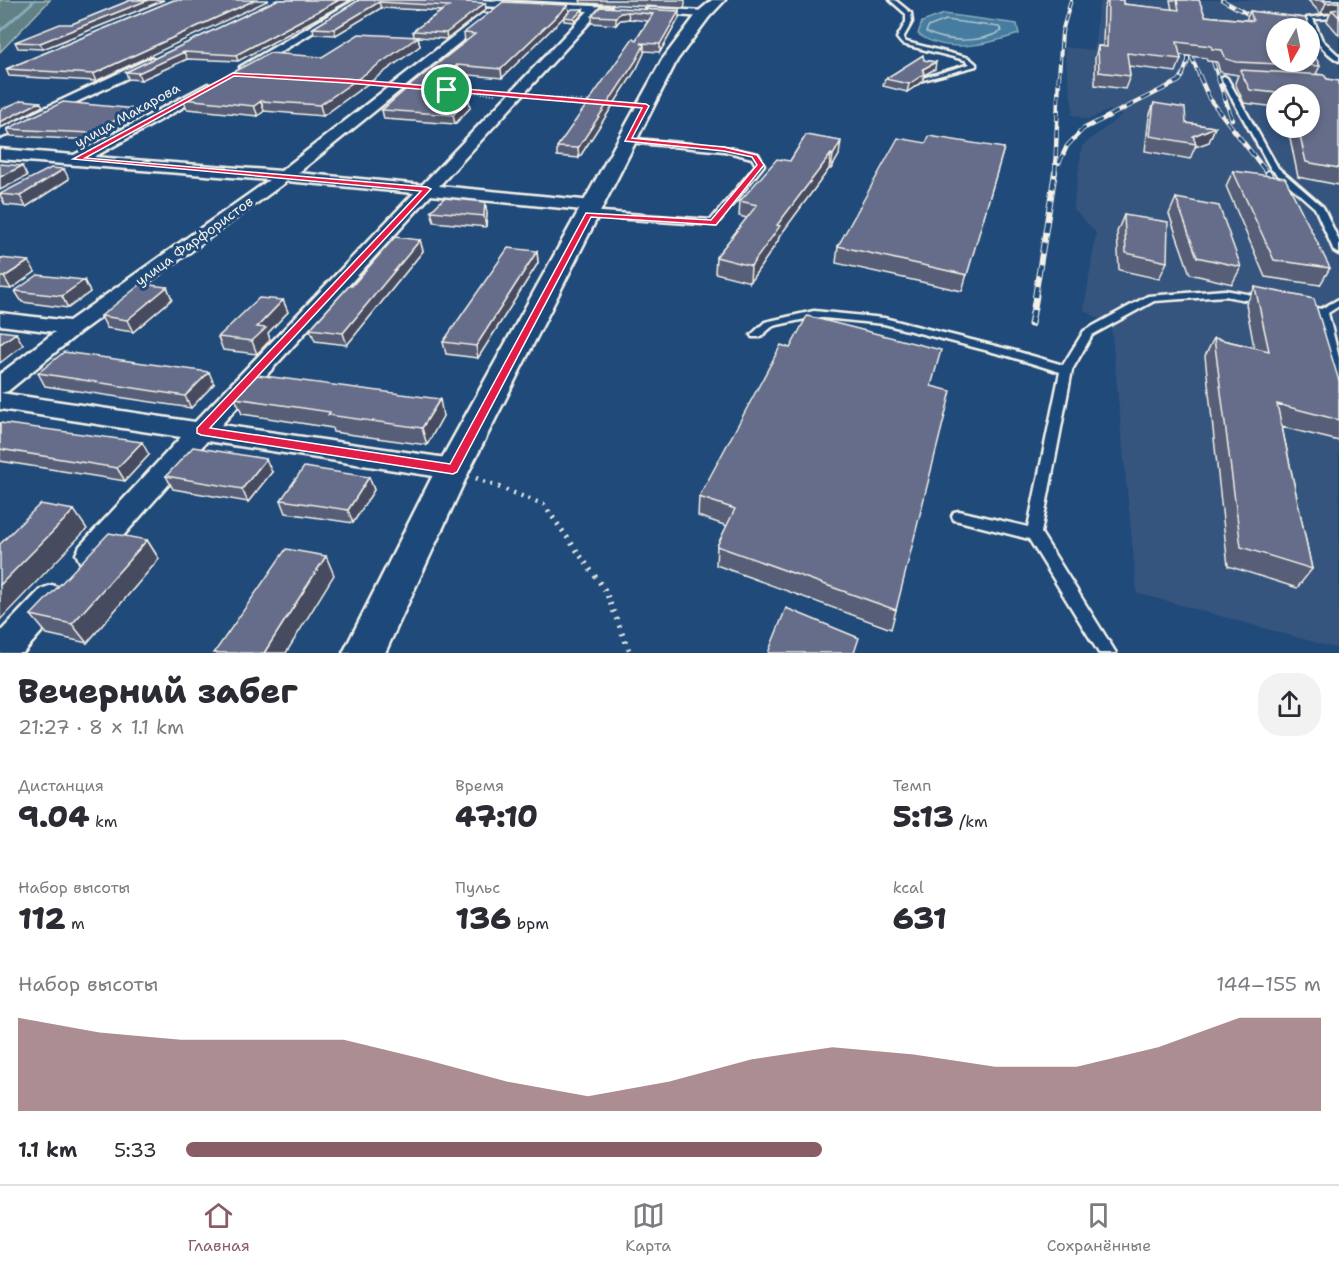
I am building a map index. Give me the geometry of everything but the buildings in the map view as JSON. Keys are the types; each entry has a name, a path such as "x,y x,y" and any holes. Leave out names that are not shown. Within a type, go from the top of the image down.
{"street":[{"name":"улица Макарова","path":"57,170 228,77 362,0"},
{"path":"416,0 621,10"},
{"name":"улица Фарфористов","path":"0,386 73,328 284,176 500,5"},
{"path":"645,11 711,7"},
{"path":"364,653 453,469 670,60 711,7"},
{"path":"2,653 201,431 597,8"},
{"path":"0,134 163,57"},
{"path":"0,154 427,189 591,210"},
{"path":"0,319 73,328"},
{"path":"0,401 453,469"}],"lane":[{"path":"892,0 908,13 909,22 900,38 904,43 967,59 974,65 925,78"},
{"path":"1339,16 1310,18 1312,28 1329,52 1339,59"},
{"path":"1235,79 1224,78 1275,169 1319,207 1339,251"},
{"path":"591,210 713,223 760,165 755,156 724,149 628,140"},
{"path":"1108,653 1034,534 1066,370 1088,333 1152,298 1225,293 1323,312 1339,302"},
{"path":"1323,312 1339,382"},
{"path":"756,335 769,324 814,314 884,321 1011,353 1066,370"},
{"path":"959,516 1034,534"}],"path":[{"path":"437,89 646,106"},
{"path":"453,469 544,505 605,590 630,653"}],"shaded area":[{"path":"1101,0 1339,0 1339,649 1137,593 1111,326 1084,310 1096,233 1073,208 1082,146 1123,114 1109,110 1088,120 1070,114 1073,112 1064,47 1094,50"}],"green space":[{"path":"0,0 50,0 0,52"}],"water":[{"path":"944,14 1017,24 1019,34 981,44 955,46 929,40 918,34 922,22"}],"waterway":[{"path":"0,31 35,0"}],"railway":[{"path":"1059,77 1062,32 1071,0"},
{"path":"1222,0 1251,16 1256,23"},
{"path":"1182,76 1188,61 1188,39"},
{"path":"1191,56 1200,77"},
{"path":"1213,62 1218,77"},
{"path":"1055,174 1059,75"},
{"path":"1199,75 1209,98 1268,174"},
{"path":"1217,75 1232,119"},
{"path":"1059,163 1067,146 1083,129 1179,81 1182,76"},
{"path":"1035,297 1055,172"},
{"path":"1267,172 1280,189"},
{"path":"1031,324 1036,296"}],"route":[{"path":"233,74 447,90 646,106 628,140 724,149 755,156 760,165 713,223 589,214 453,469 201,431 427,189 77,159 233,74"}]}
